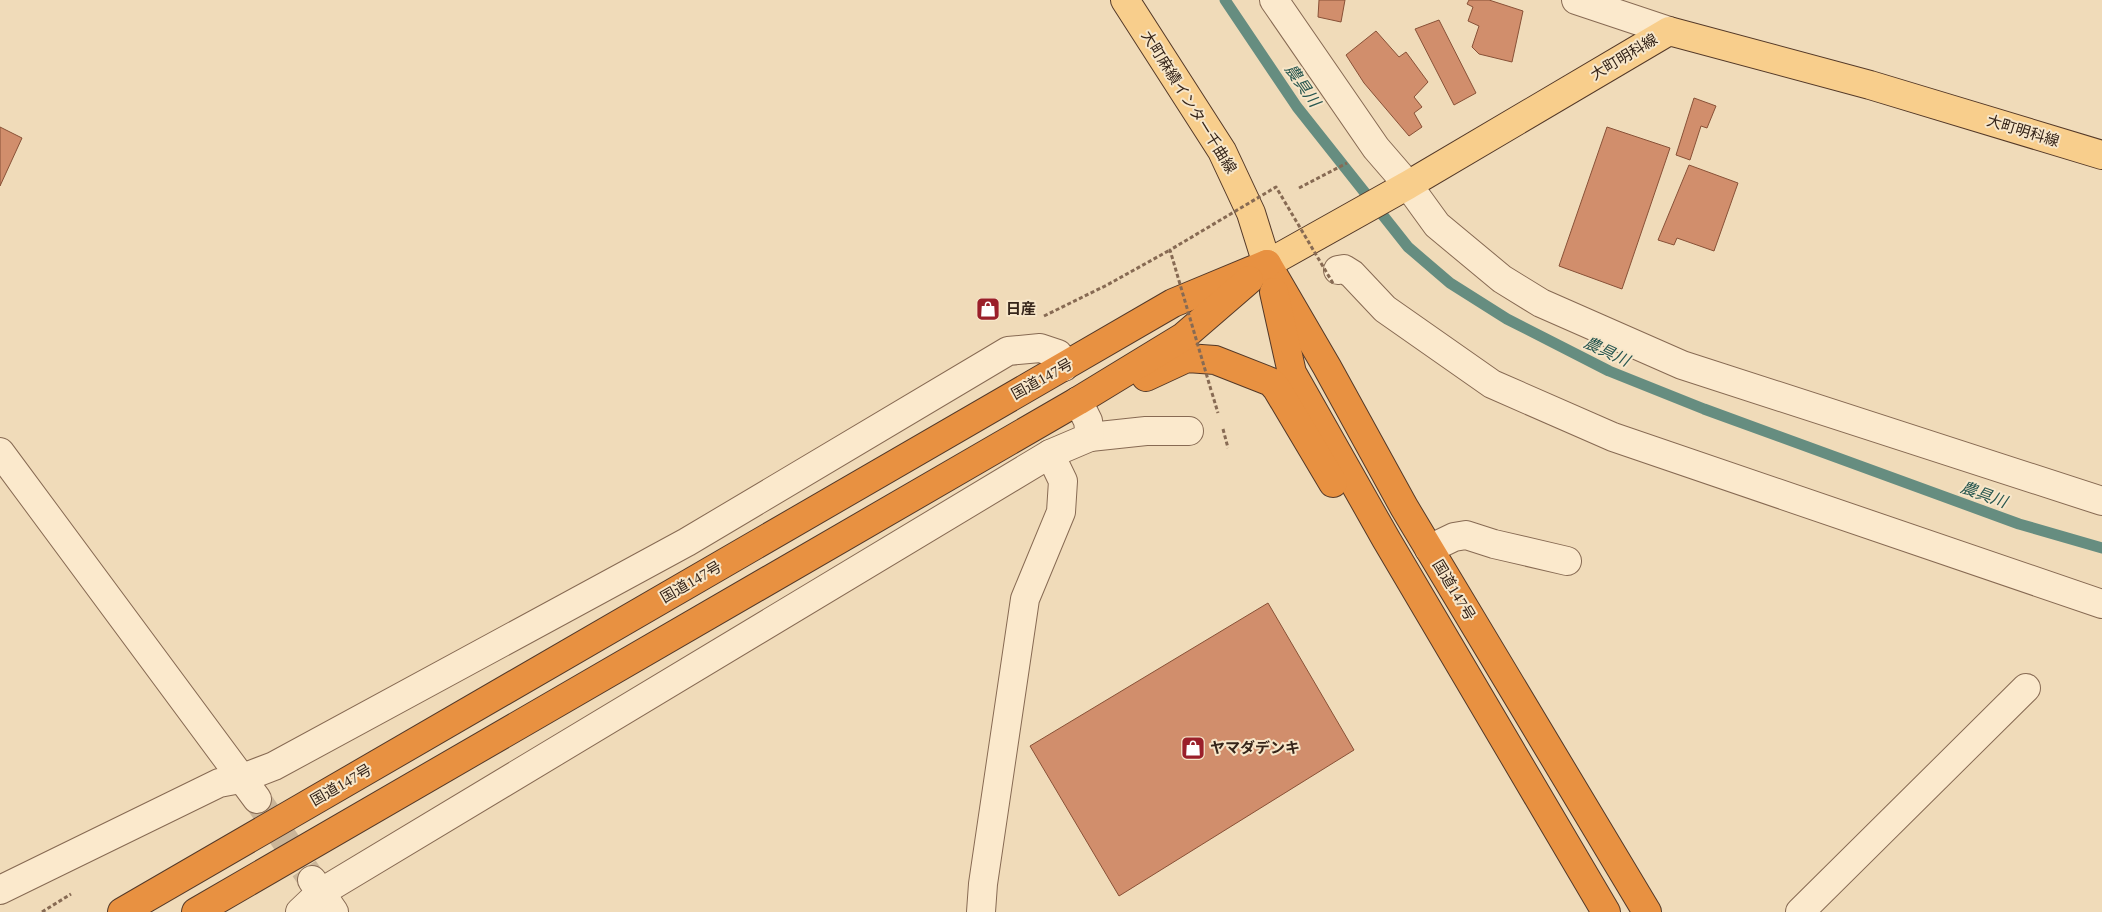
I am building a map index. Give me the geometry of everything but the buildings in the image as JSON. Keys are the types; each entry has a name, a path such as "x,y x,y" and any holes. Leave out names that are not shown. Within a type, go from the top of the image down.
{"highway":[{"name":"国道147号","path":"122,912 1173,303 1267,264 1429,549 1647,912"},
{"path":"196,912 1078,401 1183,337 1267,264 1292,373 1386,539 1606,912"},
{"path":"1078,401 1102,396 1187,358 1215,360 1271,382 1278,389 1356,521 1386,539"}],"main road":[{"name":"大町麻績インター千曲線","path":"1125,0 1222,150 1251,213 1267,264"},
{"name":"大町明科線","path":"1267,264 1403,189 1669,31 1870,85 2102,155"}],"street":[{"path":"1274,0 1403,189 1437,225 1502,279 1541,302 1682,365 2102,501"},
{"path":"1576,0 1669,31"},
{"path":"1336,278 1344,269 1352,274 1385,309 1484,379 1622,440 2102,604"},
{"path":"248,789 274,766 687,542 1008,351 1040,348 1058,354 1064,367"},
{"path":"1078,401 1088,421 1090,436"},
{"path":"300,912 322,895 1050,454 1090,436 1146,431 1189,431"},
{"path":"0,452 248,789"},
{"path":"981,912 1025,599 1061,512 1063,481 1050,454"},
{"path":"1429,549 1454,537 1466,535 1494,544 1567,561"},
{"path":"1800,912 2026,688"},
{"path":"0,890 219,783 248,789"}],"path":[{"path":"1299,188 1350,162"},
{"path":"1036,320 1107,285 1276,187 1336,278"},
{"path":"1170,250 1211,390"},
{"path":"1224,434 1228,448"}],"waterway":[{"name":"農具川","path":"1225,0 1297,107 1408,247 1450,283 1507,319 1609,371 1704,409 2019,524 2102,548"}],"tunnel":[{"path":"257,799 312,880"}],"place":[{"name":"日産","path":"988,309"},
{"name":"ヤマダデンキ","path":"1193,748"}]}
